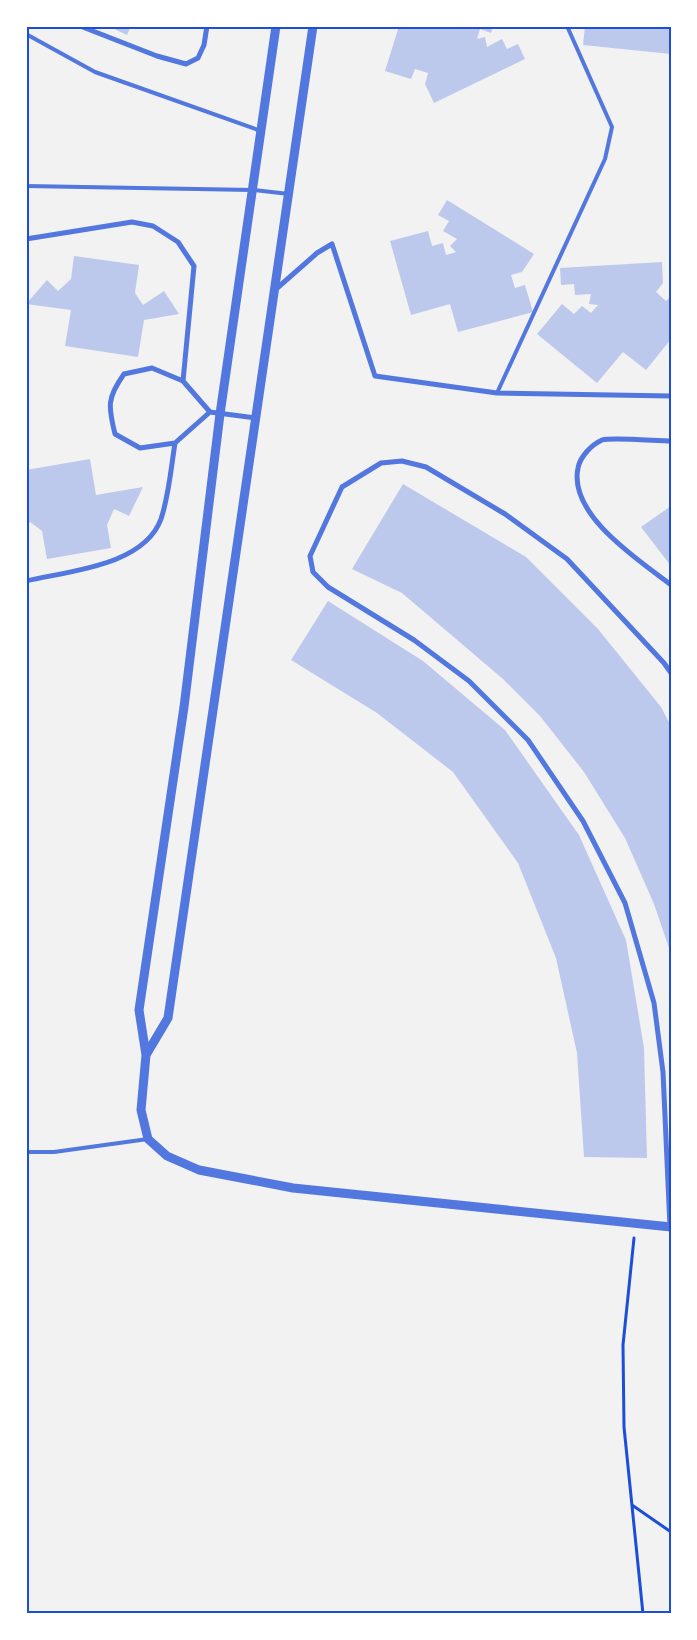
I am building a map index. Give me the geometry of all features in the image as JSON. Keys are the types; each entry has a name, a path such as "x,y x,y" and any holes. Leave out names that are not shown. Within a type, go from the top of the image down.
{"street":[{"path":"80,26 157,56 186,64 198,58 204,45 207,26"},
{"path":"276,26 253,190 215,413 184,707 139,1010 146,1055 141,1110 148,1138 168,1156 199,1170 293,1188 671,1227 663,1072 654,1003 625,903 583,821 528,740 469,681 414,640 328,587 313,572 310,556 342,487 381,463 402,461 426,467 505,514 567,559 664,663 671,673"},
{"path":"146,1055 168,1018 313,26"},
{"path":"26,239 132,222 153,226 178,242 194,266 183,381"},
{"path":"275,290 317,253 332,244 375,376 497,393 671,396"},
{"path":"215,413 174,443 140,448 115,434 110,413 112,390 124,374 152,368 183,381 215,413 256,418"},
{"path":"671,441 602,440 580,458 575,480 591,518 625,550 671,585"},
{"path":"26,581 122,558 146,542 160,520 174,443"}],"lane":[{"path":"497,393 605,159 612,127 567,26"},
{"path":"26,34 95,72 262,132"},
{"path":"26,186 253,190 289,194"},
{"path":"26,1152 54,1152 148,1138"}],"path":[{"path":"635,1224 623,1345 624,1427 643,1614"},
{"path":"632,1505 671,1532"}],"building":[{"path":"108,26 131,26 127,35"},
{"path":"399,26 493,26 491,33 480,29 477,39 485,37 487,47 502,39 507,49 518,44 525,59 434,103 425,84 428,73 415,69 411,79 385,71"},
{"path":"585,26 671,26 671,54 583,45"},
{"path":"447,200 534,254 522,272 511,275 515,288 525,285 533,312 458,332 450,304 411,315 390,241 428,231 432,246 443,243 446,255 456,252 450,246 457,239 443,231 449,221 438,215"},
{"path":"74,256 139,265 135,293 143,305 164,291 179,314 144,320 138,357 65,346 71,310 26,304 47,280 58,291 71,279"},
{"path":"662,262 663,283 656,292 666,301 671,296 671,339 646,370 623,352 597,383 537,334 562,304 574,314 582,306 591,313 598,305 589,304 591,294 575,295 574,284 561,285 560,268"},
{"path":"90,459 96,495 143,487 129,516 114,509 107,525 111,548 47,559 42,531 30,522 26,527 26,470"},
{"path":"403,484 526,557 598,629 661,707 671,726 671,954 654,904 625,838 584,772 540,716 503,679 402,593 352,569"},
{"path":"671,506 671,566 641,527"},
{"path":"328,601 423,661 505,730 579,835 626,940 644,1048 647,1158 584,1157 577,1053 556,958 518,863 453,772 377,713 291,660"}]}
